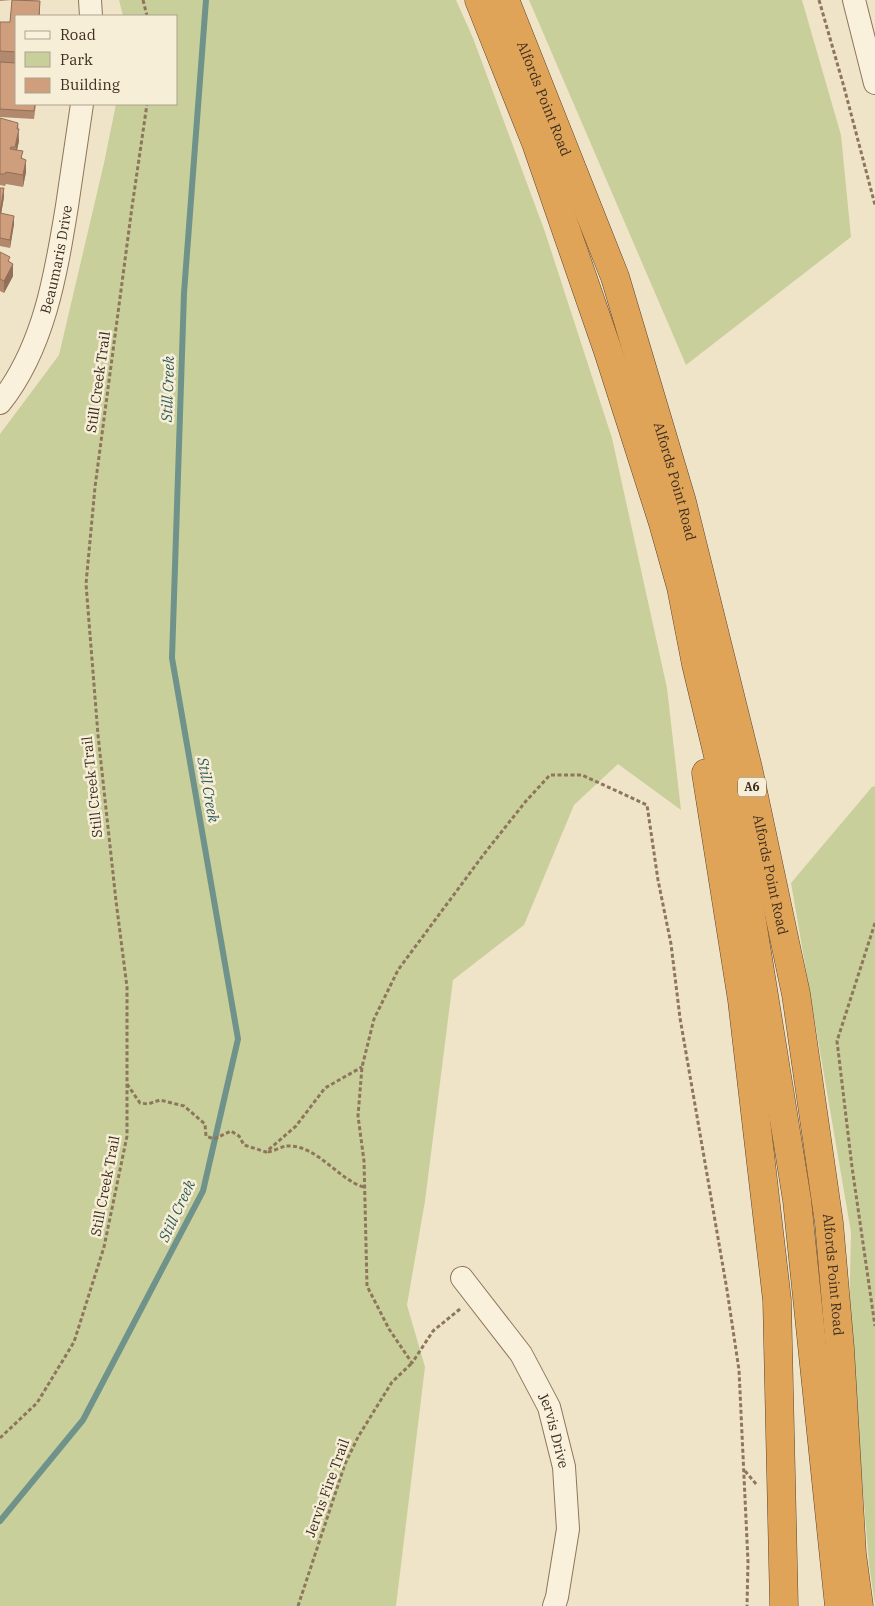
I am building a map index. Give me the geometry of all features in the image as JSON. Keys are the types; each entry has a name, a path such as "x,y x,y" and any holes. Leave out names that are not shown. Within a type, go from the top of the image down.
{"highway":[{"name":"Alfords Point Road","path":"479,0 536,143 638,442 663,523 681,588 696,664 740,847 797,1200 839,1606"},
{"name":"Alfords Point Road","path":"505,0 615,277 682,502 748,768 796,994 829,1222 840,1349 852,1554 859,1606"},
{"name":"A6","path":"696,664 694,715 705,769 742,1000 777,1300 784,1606"}],"street":[{"path":"90,0 91,15"},
{"path":"854,0 875,83"},
{"name":"Beaumaris Drive","path":"0,404 29,355 46,309 58,263 82,105"},
{"name":"Jervis Drive","path":"462,1278 521,1354 550,1407 564,1467 568,1529 558,1597 554,1606"}],"path":[{"path":"143,0 147,15"},
{"path":"819,0 875,206"},
{"name":"Still Creek Trail","path":"0,1438 37,1403 74,1342 104,1247 127,1136 127,987 100,754 86,584 95,487 147,105"},
{"path":"412,1363 390,1329 367,1286 364,1161 358,1116 362,1067 374,1019 398,970 526,801 550,776 582,775 647,806 658,880 671,944 680,1018 739,1370 748,1553 747,1606"},
{"path":"875,923 837,1041 852,1167 875,1326"},
{"path":"266,1152 296,1126 325,1088 362,1067"},
{"path":"127,1083 140,1103 148,1104 160,1100 184,1106 205,1124 206,1136 214,1139 231,1131 239,1136 244,1145 266,1152 286,1146 302,1149 327,1162 348,1181 364,1188"},
{"name":"Jervis Fire Trail","path":"298,1606 345,1464 358,1437 392,1382 412,1363 433,1331 460,1309 462,1278"}],"green space":[{"path":"119,0 456,0 473,38 545,232 612,438 667,688 681,810 618,764 574,805 524,925 453,980 425,1201 407,1305 425,1367 396,1606 0,1606 0,434 59,355 116,105 178,105 178,15 123,15"},
{"path":"529,0 802,0 841,135 851,237 686,365"},
{"path":"875,786 875,1605 869,1564 849,1323 851,1232 791,883 872,787"}],"building":[{"path":"12,0 40,1 39,15 15,15 15,52 0,51 0,22 10,22"},
{"path":"0,62 15,63 15,105 35,105 34,111 0,109"},
{"path":"0,118 18,123 17,129 19,129 15,147 10,149 23,151 21,158 26,160 23,175 6,172 5,174 0,174"},
{"path":"0,188 4,188 0,212"},
{"path":"0,213 14,216 10,240 0,238"},
{"path":"0,252 10,257 8,261 13,264 4,281 0,279"}],"waterway":[{"name":"Still Creek","path":"0,1521 83,1420 203,1191 238,1039 172,658 184,293 206,0"}]}
